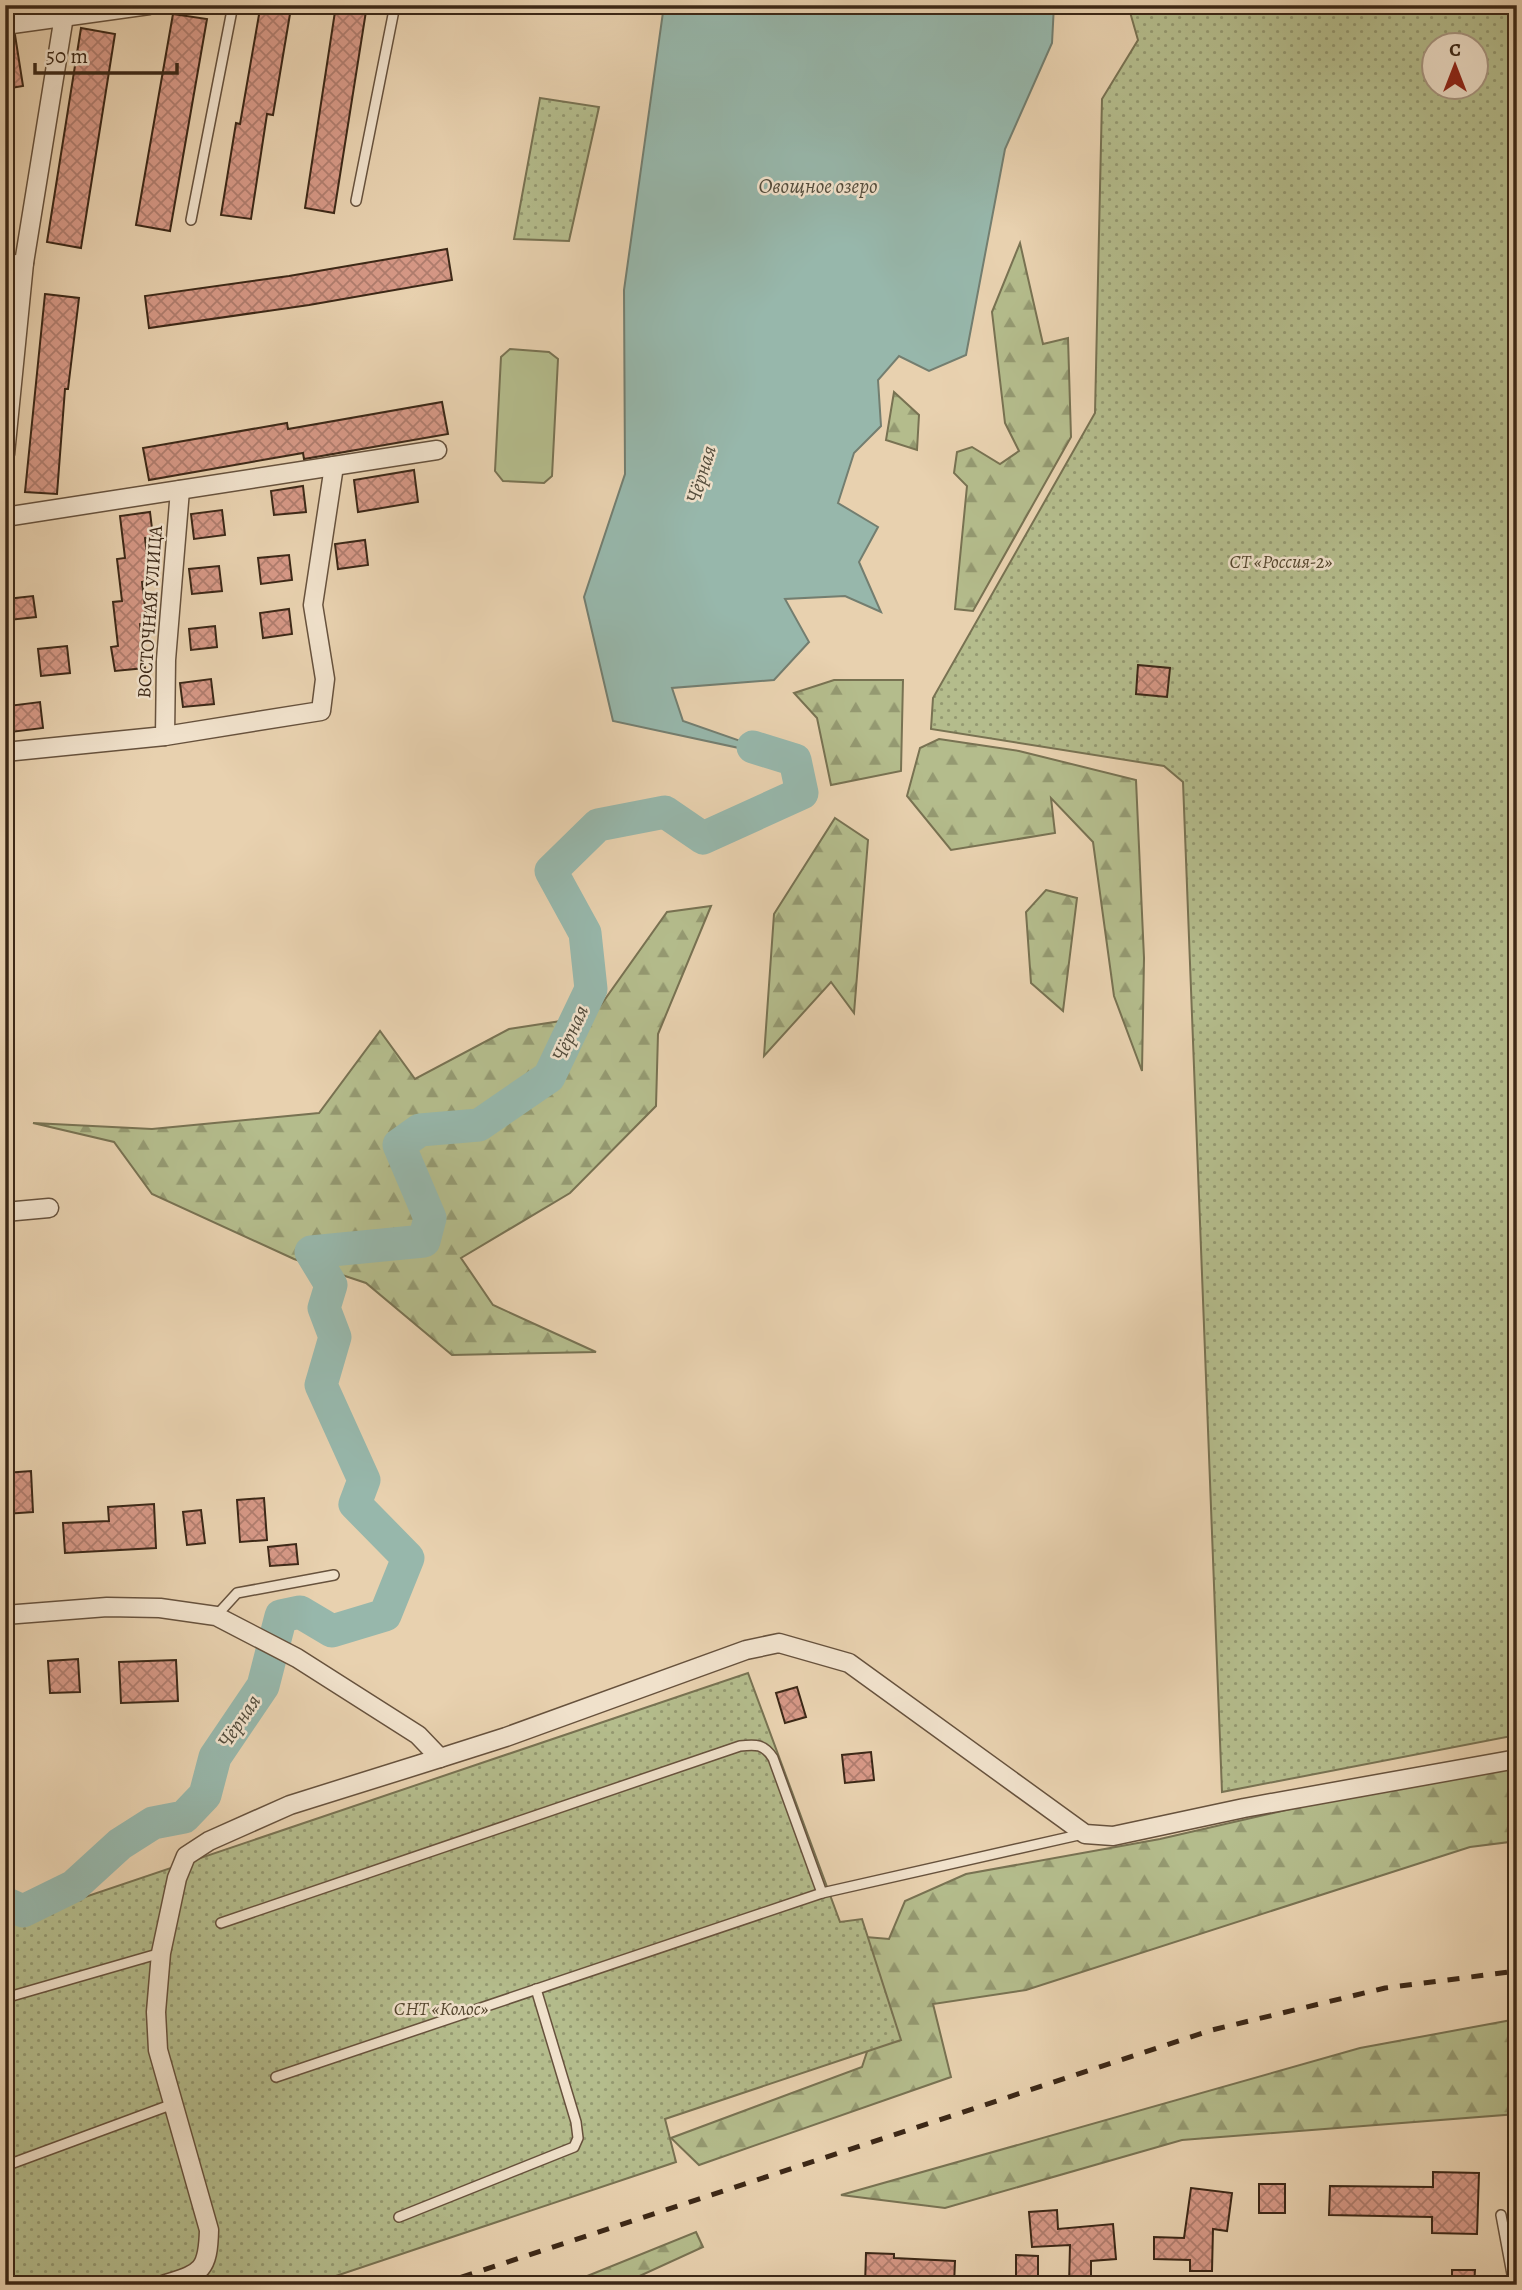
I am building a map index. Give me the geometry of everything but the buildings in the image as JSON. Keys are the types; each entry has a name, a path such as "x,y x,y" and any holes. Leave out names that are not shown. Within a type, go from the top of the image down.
{"street":[{"path":"5,25 149,5"},
{"path":"5,454 24,263 64,16"},
{"path":"5,266 24,263"},
{"path":"5,517 437,450"},
{"path":"5,752 164,736 321,711 325,679 313,605 334,466"},
{"name":"ВОСТОЧНАЯ УЛИЦА","path":"164,736 166,660 180,490"},
{"path":"5,1212 50,1209"},
{"path":"5,1615 107,1607 160,1608 216,1616 297,1658 418,1735 440,1758"},
{"path":"163,2285 195,2274 208,2257 209,2230 158,2050 156,2012 161,1952 177,1878 186,1856 209,1841 290,1805 506,1737 746,1650 779,1643 849,1663 1085,1834 1113,1836 1244,1808 1517,1759"}],"lane":[{"path":"191,220 233,5"},
{"path":"356,201 394,5"},
{"path":"216,1616 237,1594 334,1574"},
{"path":"222,1923 740,1745 756,1744 766,1747 772,1758 822,1893"},
{"path":"276,2077 822,1893 1085,1834"},
{"path":"5,1998 161,1952"},
{"path":"399,2217 575,2147 578,2138 576,2122 536,1989"},
{"path":"5,2166 173,2104"},
{"path":"1501,2215 1514,2285"}],"green space":[{"name":"СТ «Россия-2»","path":"1128,5 1488,5 1517,15 1517,1735 1222,1792 1183,782 1164,766 931,729 933,698 1095,413 1102,99 1138,40"},
{"path":"540,98 599,107 569,241 514,239"},
{"path":"1020,243 1043,344 1068,338 1071,437 973,611 955,609 967,486 954,473 957,452 972,447 1000,464 1019,451 1005,423 992,312"},
{"path":"510,349 549,352 558,359 552,476 544,483 503,481 495,471 501,357"},
{"path":"894,392 919,415 917,450 886,440"},
{"path":"834,680 903,680 901,771 831,785 817,718 794,693"},
{"path":"939,739 1019,751 1136,780 1144,958 1142,1071 1114,996 1093,842 1051,798 1055,833 951,850 907,796 920,748"},
{"path":"835,818 868,840 854,1013 831,982 764,1056 774,914"},
{"path":"1046,890 1077,898 1063,1011 1031,983 1026,912"},
{"path":"711,906 658,1034 656,1106 570,1193 461,1258 493,1305 596,1352 452,1355 366,1283 294,1259 152,1194 114,1142 33,1123 152,1129 319,1113 380,1031 415,1079 509,1029 593,1016 667,912"},
{"name":"СНТ «Колос»","path":"748,1673 840,1922 862,1919 901,2040 665,2119 676,2162 309,2285 5,2285 5,1924"},
{"path":"1517,1768 1517,1841 1470,1847 1026,1990 933,2004 951,2077 699,2165 671,2138 862,2067 878,2018 841,1935 889,1939 905,1901 966,1874 1160,1839 1390,1786"},
{"path":"1517,2019 1517,2114 1182,2140 945,2208 841,2195 1360,2048"},
{"path":"696,2232 703,2247 620,2285 565,2285"}],"water":[{"name":"Овощное озеро","path":"664,5 1054,5 1052,43 1005,149 966,355 929,371 899,356 878,380 881,426 854,453 838,503 878,527 859,562 881,612 845,596 785,599 809,642 774,680 672,688 683,721 795,760 613,721 584,597 625,474 624,290"}],"waterway":[{"name":"Чёрная","path":"5,1903 23,1911 74,1886 120,1844 153,1823 184,1817 205,1795 215,1757 263,1686 281,1616 300,1612 332,1631 385,1615 408,1558 355,1504 364,1480 321,1385 335,1337 324,1308 331,1285 311,1252 424,1241 430,1218 399,1145 420,1130 479,1125 549,1077 591,989 585,933 551,871 598,825 665,812 703,838 802,793 795,760 753,747"}],"railway":[{"path":"438,2285 1212,2030 1385,1988 1517,1971"}]}
